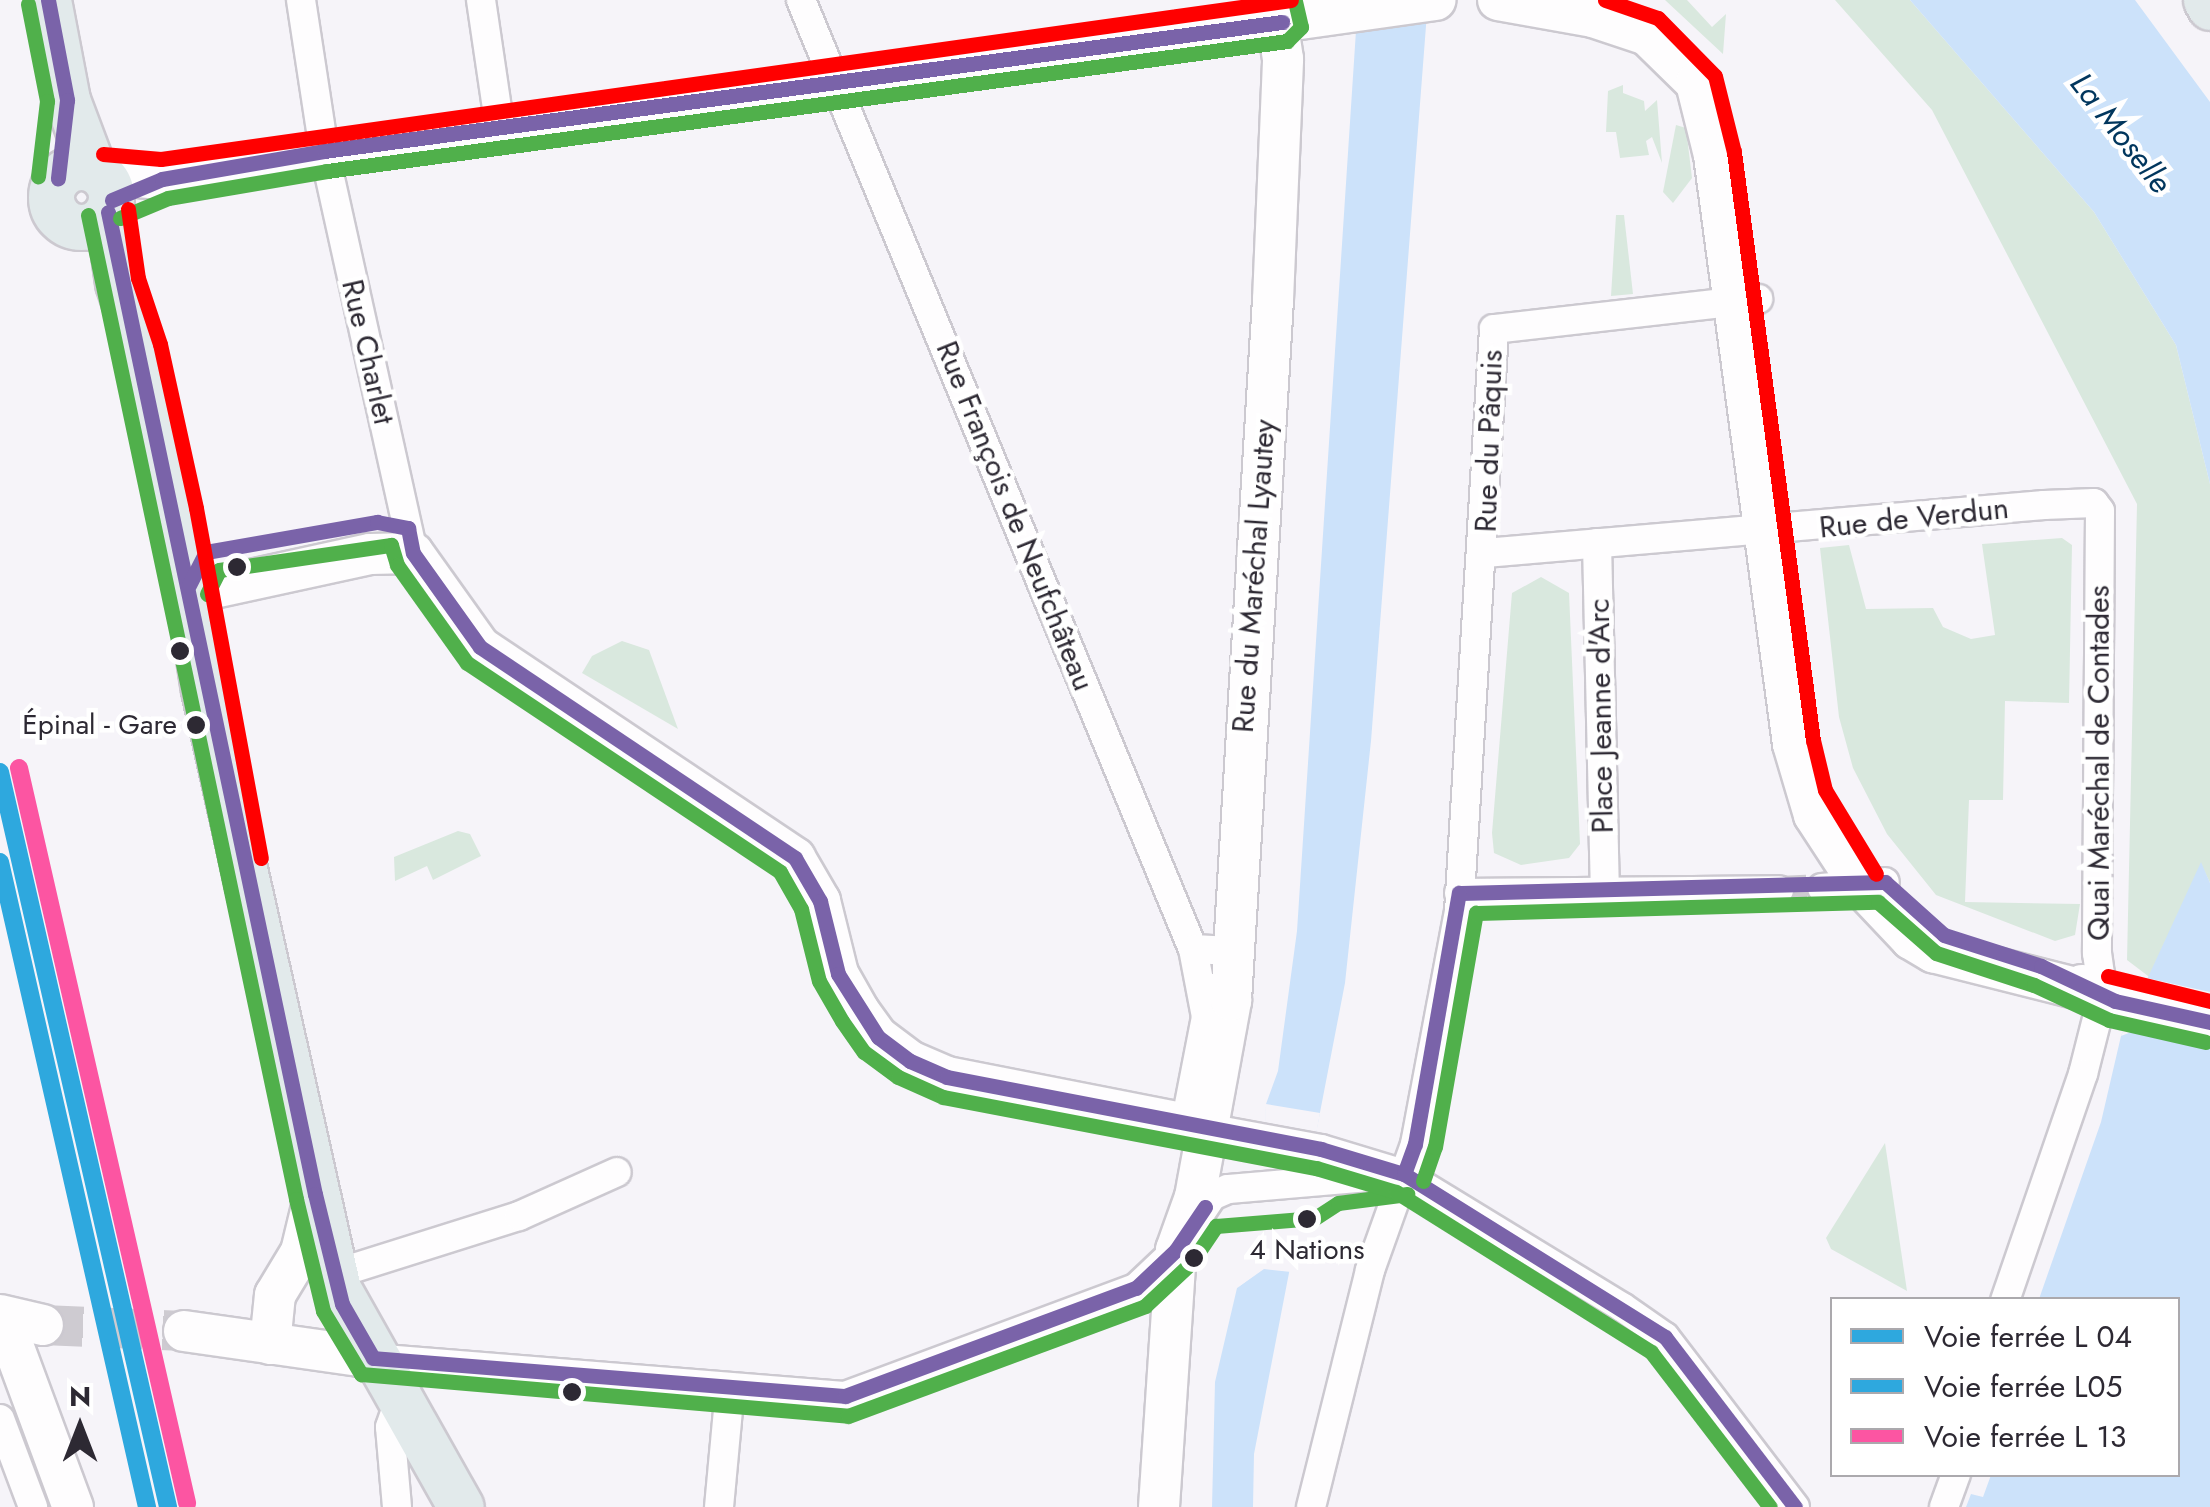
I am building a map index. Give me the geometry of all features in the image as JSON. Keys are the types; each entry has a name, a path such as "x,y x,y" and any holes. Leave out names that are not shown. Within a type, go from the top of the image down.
{"main road":[{"path":"48,0 67,100 91,193 140,348 241,862 342,1304 461,1507"},
{"path":"91,193 324,151 837,84 1278,11 1331,16 1435,0"},
{"path":"1498,0 1593,17 1646,35 1696,84 1708,117 1746,300 1778,527 1793,744 1806,798 1856,885 1912,939 1933,952 2210,1022"},
{"path":"1612,0 1662,22 1714,74 1739,160 1746,300"},
{"path":"2206,0 2210,8"},
{"name":"Rue du Maréchal Lyautey","path":"1159,1507 1176,1250 1212,1130 1231,1000 1213,950 1273,300 1278,11"},
{"path":"189,584 214,588 370,554 413,553 480,647 795,858 820,901 838,974 858,1011 878,1037 910,1061 947,1077 1212,1130"},
{"path":"270,1344 275,1295 301,1252 315,1194"},
{"path":"275,1295 188,1331 373,1358"},
{"path":"2,1316 44,1325"},
{"path":"2,1316 73,1507"}],"street":[{"name":"Rue Charlet","path":"301,0 324,151 413,553"},
{"path":"482,0 500,128"},
{"name":"Rue François de Neufchâteau","path":"801,0 1213,950"},
{"name":"Rue du Pâquis","path":"1485,553 1494,330 1746,300"},
{"name":"Rue de Verdun","path":"1485,553 2044,505 2094,503 2100,511"},
{"name":"Quai Maréchal de Contades","path":"2006,1297 2084,1074 2115,999 2097,953 2100,511"},
{"name":"Place Jeanne d'Arc","path":"1597,543 1605,890"},
{"path":"1310,1507 1370,1270 1415,1144 1459,893 1485,553"},
{"path":"1459,893 1778,890"},
{"path":"1212,1130 1321,1148 1404,1174 1665,1337 1795,1507"},
{"path":"334,1274 519,1216 617,1172"},
{"path":"373,1358 844,1396 1136,1288 1176,1250 1212,1196 1228,1189 1404,1174"},
{"path":"718,1507 730,1388"},
{"path":"397,1507 390,1427 400,1398"},
{"path":"0,1419 33,1507"},
{"path":"1944,1507 1955,1477"}],"shaded area":[{"path":"1665,0 1687,0 1712,27 1726,14 1723,54"},
{"path":"1835,0 1910,0 2094,212 2176,345 2210,484 2210,883 2201,864 2152,979 2127,960 2137,504 1932,110"},
{"path":"1623,85 1623,93 1644,101 1645,111 1657,100 1662,163 1652,137 1646,141 1649,155 1620,158 1616,132 1606,132 1608,91"},
{"path":"1676,125 1686,128 1692,178 1673,203 1663,192"},
{"path":"1616,215 1624,215 1633,294 1611,296"},
{"path":"2062,538 2072,545 2069,703 2005,701 2003,800 1969,800 1965,902 2080,904 2075,935 2055,941 1936,895 1887,834 1853,768 1839,717 1820,548 1849,545 1866,609 1933,608 1943,627 1971,639 1995,635 1982,544"},
{"path":"1541,577 1569,593 1580,844 1569,858 1521,865 1494,853 1492,833 1512,593"},
{"path":"622,641 649,650 678,729 582,673 592,656"},
{"path":"458,831 470,834 481,856 433,880 427,866 395,881 394,857"},
{"path":"1885,1143 1907,1291 1831,1249 1826,1238"}],"water":[{"path":"1358,0 1428,0 1371,741 1345,983 1254,1454 1253,1507 1212,1507 1215,1382 1237,1288 1264,1268 1266,1104 1278,1071 1297,931"},
{"name":"La Moselle","path":"1910,0 2135,0 2210,102 2210,484 2176,345 2094,212"},
{"path":"2201,862 2210,883 2210,1507 1966,1507 1971,1494 1983,1497 1990,1477 2180,1477 2180,1297 2040,1297 2101,1122 2121,1036"}],"pier":[{"path":"2147,978 2210,992 2210,1049 2134,1031 2121,1036"},
{"path":"1266,1104 1320,1113 1291,1272 1264,1269 1237,1288 1259,1266"}],"tunnel":[{"path":"1779,890 1822,888"},
{"path":"43,1325 184,1331"}],"transit line":[{"path":"48,0 67,100 58,178"},
{"path":"103,154 161,159 1291,0"},
{"path":"120,218 168,198 327,171 1287,41 1301,27 1295,0"},
{"path":"1605,0 1658,18 1715,76 1734,152 1813,740 1825,790 1876,874"},
{"path":"28,4 47,101 38,176"},
{"path":"112,200 162,179 324,151 1282,22"},
{"path":"128,209 138,278 160,344 196,508 261,858"},
{"path":"108,212 315,1194 342,1304 373,1358"},
{"path":"88,215 296,1199 323,1311 361,1374 848,1416 1145,1306 1191,1263 1216,1226 1315,1218 1338,1203 1407,1194"},
{"path":"189,585 206,552 377,522 408,528"},
{"path":"408,528 413,553 480,647 795,858 820,901 838,974 878,1037 910,1061 947,1077 1321,1149 1404,1174 1665,1337 1795,1507"},
{"path":"207,594 219,570 391,545 397,565 467,663 780,872 801,909 819,981 842,1021 864,1052 898,1077 943,1097 1316,1168 1396,1192 1651,1352 1770,1507"},
{"path":"19,768 187,1503"},
{"path":"0,772 168,1507"},
{"path":"1885,882 1944,935 2041,966 2115,1001 2210,1022"},
{"path":"1459,893 1885,882"},
{"path":"1404,1174 1415,1144 1459,893"},
{"path":"1423,1181 1435,1147 1476,913 1878,902 1936,953 2034,985 2109,1020 2206,1042"},
{"path":"2108,976 2210,1001"},
{"path":"373,1358 845,1396 1136,1288 1176,1250 1205,1207"}],"rail line":[{"name":"L05","path":"0,862 147,1507"}],"place":[{"name":"Épinal - Gare","path":"196,725"},
{"name":"4 Nations","path":"1307,1219"}]}
